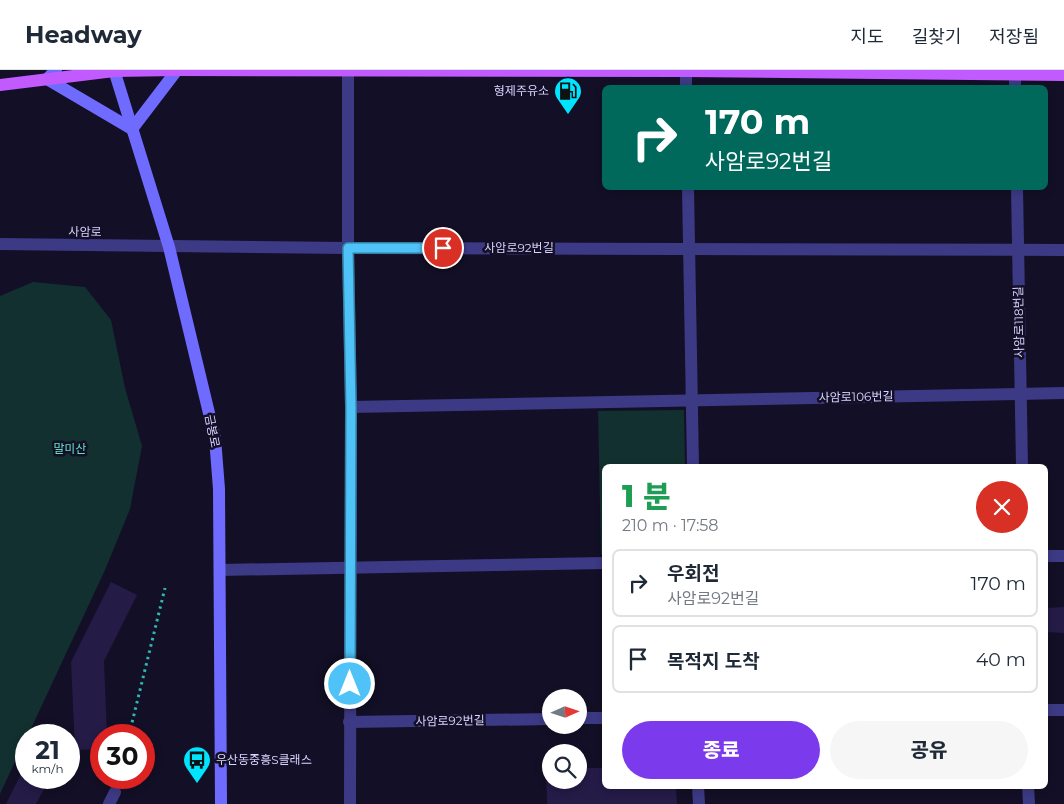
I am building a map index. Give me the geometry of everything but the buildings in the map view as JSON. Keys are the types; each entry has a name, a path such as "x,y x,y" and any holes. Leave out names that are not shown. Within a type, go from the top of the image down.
{"main road":[{"path":"0,85 114,70 686,71 1015,81 1064,75"}],"street":[{"path":"56,70 47,80 132,129 177,70"},
{"name":"금봉로","path":"114,70 170,247 215,438 219,489 221,804"},
{"path":"348,70 348,248 351,408 350,804"},
{"path":"686,71 686,85"},
{"path":"688,190 693,464"},
{"name":"사암로118번길","path":"1017,190 1022,464"},
{"name":"사암로","path":"0,244 348,248"},
{"name":"사암로92번길","path":"348,248 689,249"},
{"path":"689,249 1064,250"},
{"path":"1021,394 1064,393"},
{"name":"사암로106번길","path":"692,401 1021,394"},
{"path":"351,408 692,401"},
{"path":"1048,556 1064,556"},
{"path":"220,570 602,563"},
{"path":"1048,710 1064,710"},
{"path":"588,718 602,718"},
{"name":"사암로92번길","path":"349,722 542,719"},
{"path":"698,789 699,804"},
{"path":"1028,789 1029,804"}],"path":[{"path":"132,724 165,588"}],"green space":[{"name":"말미산","path":"33,282 85,287 111,320 125,388 142,446 130,509 105,570 33,724 15,724 15,762 0,794 0,296"},
{"path":"684,410 685,464 602,464 601,554 598,411"}],"place":[{"name":"형제주유소","path":"568,115"},
{"name":"우산동중흥S클래스","path":"197,784"}],"route":[{"path":"350,684 351,408 348,248 443,248"}]}
